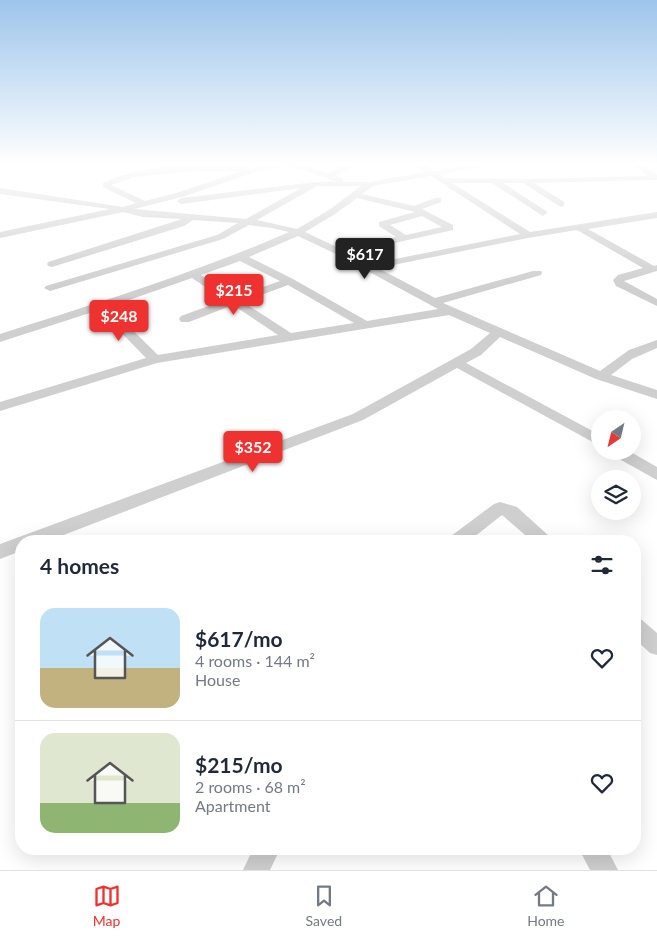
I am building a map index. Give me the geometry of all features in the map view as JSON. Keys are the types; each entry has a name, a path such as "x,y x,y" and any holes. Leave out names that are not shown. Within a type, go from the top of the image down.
{"street":[{"path":"104,206 124,208 142,214 248,221 298,232 369,267 450,311 601,376 657,395"},
{"path":"0,235 135,206"},
{"path":"50,288 220,237 276,206"},
{"path":"0,338 101,306 241,257 298,232 339,206"},
{"path":"340,252 450,228 418,211 397,206"},
{"path":"404,238 382,224 428,206"},
{"path":"481,206 528,235"},
{"path":"532,206 544,213"},
{"path":"369,267 528,235 657,215"},
{"path":"52,264 181,224 191,217"},
{"path":"578,227 655,269"},
{"path":"241,257 364,324"},
{"path":"655,269 622,277 618,280 620,284 657,303"},
{"path":"434,302 537,273"},
{"path":"193,274 289,337"},
{"path":"185,319 290,282"},
{"path":"101,306 155,359"},
{"path":"0,407 155,359 450,311"},
{"path":"45,535 358,417 476,352 498,332"},
{"path":"601,376 624,357 644,347 657,344"},
{"path":"457,363 591,436"},
{"path":"633,460 657,474"},
{"path":"465,535 500,508 511,512 536,535"},
{"path":"0,552 15,546"},
{"path":"641,631 657,646"},
{"path":"256,870 264,855"},
{"path":"596,855 605,870"}]}
